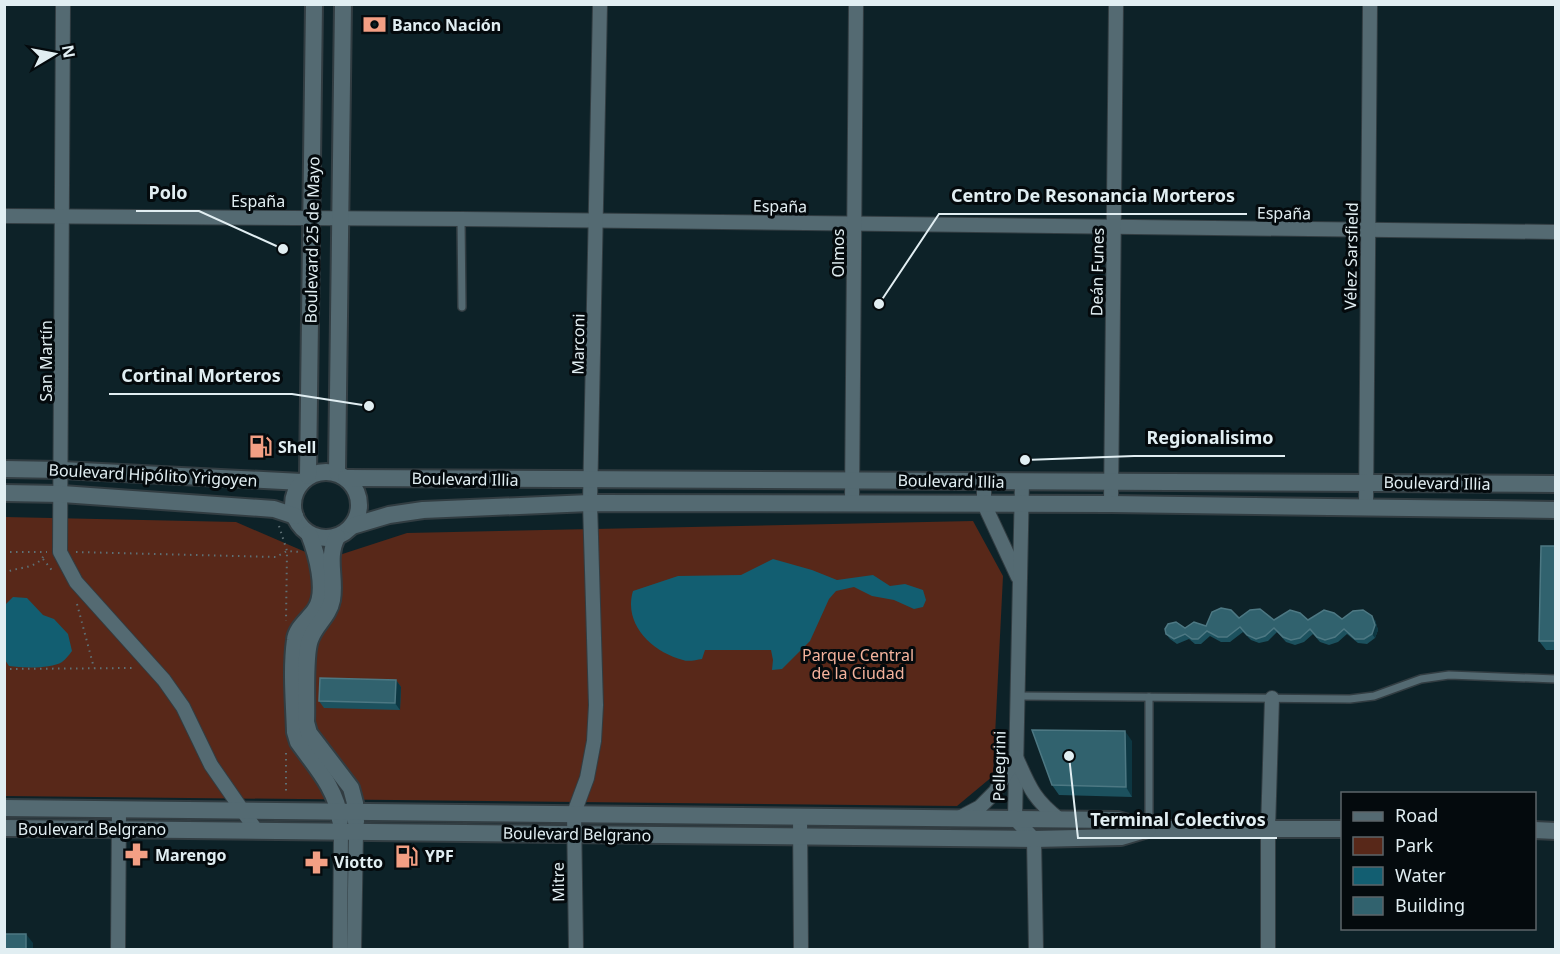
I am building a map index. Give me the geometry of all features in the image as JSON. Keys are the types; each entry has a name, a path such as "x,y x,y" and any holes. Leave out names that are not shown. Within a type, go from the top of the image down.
{"street":[{"name":"San Martín","path":"60,552 63,4"},
{"name":"Boulevard 25 de Mayo","path":"295,516 294,498 305,479 312,217 314,4"},
{"name":"Boulevard 25 de Mayo","path":"342,4 342,476 354,486 358,495 360,506 358,517 352,526"},
{"name":"Marconi","path":"574,813 587,778 594,741 596,705 590,503 600,4"},
{"name":"Olmos","path":"852,502 856,4"},
{"name":"Deán Funes","path":"1111,504 1116,4"},
{"name":"Vélez Sarsfield","path":"1366,507 1370,4"},
{"name":"España","path":"4,216 312,217 1556,232"},
{"name":"Boulevard Hipólito Yrigoyen","path":"4,469 305,479"},
{"path":"305,479 317,472 342,476"},
{"name":"Boulevard Illia","path":"342,476 592,480 1556,484"},
{"path":"984,482 984,504 1020,582"},
{"path":"1017,689 1022,482"},
{"name":"Boulevard Hipólito Yrigoyen","path":"4,493 62,494 274,509 295,516"},
{"name":"Boulevard Illia","path":"352,526 389,514 413,511 590,503 852,502 1556,510"},
{"path":"295,516 309,534 316,553 320,596 317,607 295,638 306,722 309,733 351,788 348,812 354,950"},
{"path":"301,681 310,638 330,609 333,597 330,557 332,547 337,537 352,526"},
{"path":"309,534 318,537 337,537"},
{"path":"60,552 76,582 164,680 183,707 211,765 256,830"},
{"name":"Pellegrini","path":"1017,689 1015,819 1035,839"},
{"path":"1268,950 1268,829 1272,698"},
{"path":"958,818 980,807 995,792 1016,757"},
{"path":"1016,757 1030,788 1042,805 1059,819"},
{"name":"Boulevard Belgrano","path":"4,808 1118,820 1149,829"},
{"path":"118,950 119,809"},
{"name":"Mitre","path":"574,813 576,950"},
{"path":"800,816 801,950"},
{"name":"Boulevard Belgrano","path":"4,828 1035,839 1121,837 1149,829 1341,829"},
{"path":"1536,830 1556,831"},
{"path":"340,950 349,831"},
{"path":"1035,839 1036,950"}],"lane":[{"path":"461,219 462,307"},
{"path":"1017,689 1149,697 1350,699 1374,696 1421,679 1449,675 1556,679"},
{"path":"1149,697 1149,829"}],"path":[{"path":"4,552 276,557 287,551 316,553"},
{"path":"4,573 32,567 42,560 46,552"},
{"path":"42,560 55,575"},
{"path":"75,597 94,668"},
{"path":"4,669 154,668"}],"green space":[{"name":"Parque Central de la Ciudad","path":"5,517 236,522 324,560 407,533 973,521 1003,576 993,776 957,806 5,796"}],"water":[{"path":"773,559 837,580 873,575 890,586 905,584 923,590 926,600 923,607 914,609 894,600 872,596 854,587 836,591 829,599 810,641 782,669 772,670 771,650 705,650 702,659 685,661 651,643 636,625 632,615 633,591 678,576 741,575"},
{"path":"13,597 27,598 43,615 54,619 68,634 72,651 63,661 44,667 9,666 5,660 5,605"}],"building":[{"path":"1541,546 1556,546 1556,641 1539,641"},
{"path":"1221,608 1231,610 1239,618 1250,610 1260,609 1274,620 1290,610 1300,613 1308,620 1324,610 1342,619 1353,611 1363,610 1372,616 1375,625 1372,634 1364,639 1355,639 1344,629 1335,637 1325,640 1317,637 1310,629 1300,638 1291,640 1283,637 1274,628 1265,636 1256,639 1247,635 1240,627 1227,637 1218,637 1207,631 1198,639 1192,639 1185,634 1174,639 1166,634 1165,629 1168,624 1176,622 1185,628 1194,622 1206,626 1212,612"},
{"path":"320,678 396,680 395,703 319,701"},
{"path":"1032,730 1125,731 1126,787 1052,785"},
{"path":"4,934 26,934 26,950 4,950"}],"place":[{"name":"Banco Nación","path":"374,25"},
{"name":"Polo","path":"283,249"},
{"name":"Centro De Resonancia Morteros","path":"879,304"},
{"name":"Cortinal Morteros","path":"369,406"},
{"name":"Shell","path":"260,447"},
{"name":"Regionalisimo","path":"1025,460"},
{"name":"Terminal Colectivos","path":"1069,756"},
{"name":"Marengo","path":"137,855"},
{"name":"YPF","path":"407,856"},
{"name":"Viotto","path":"316,862"}]}
